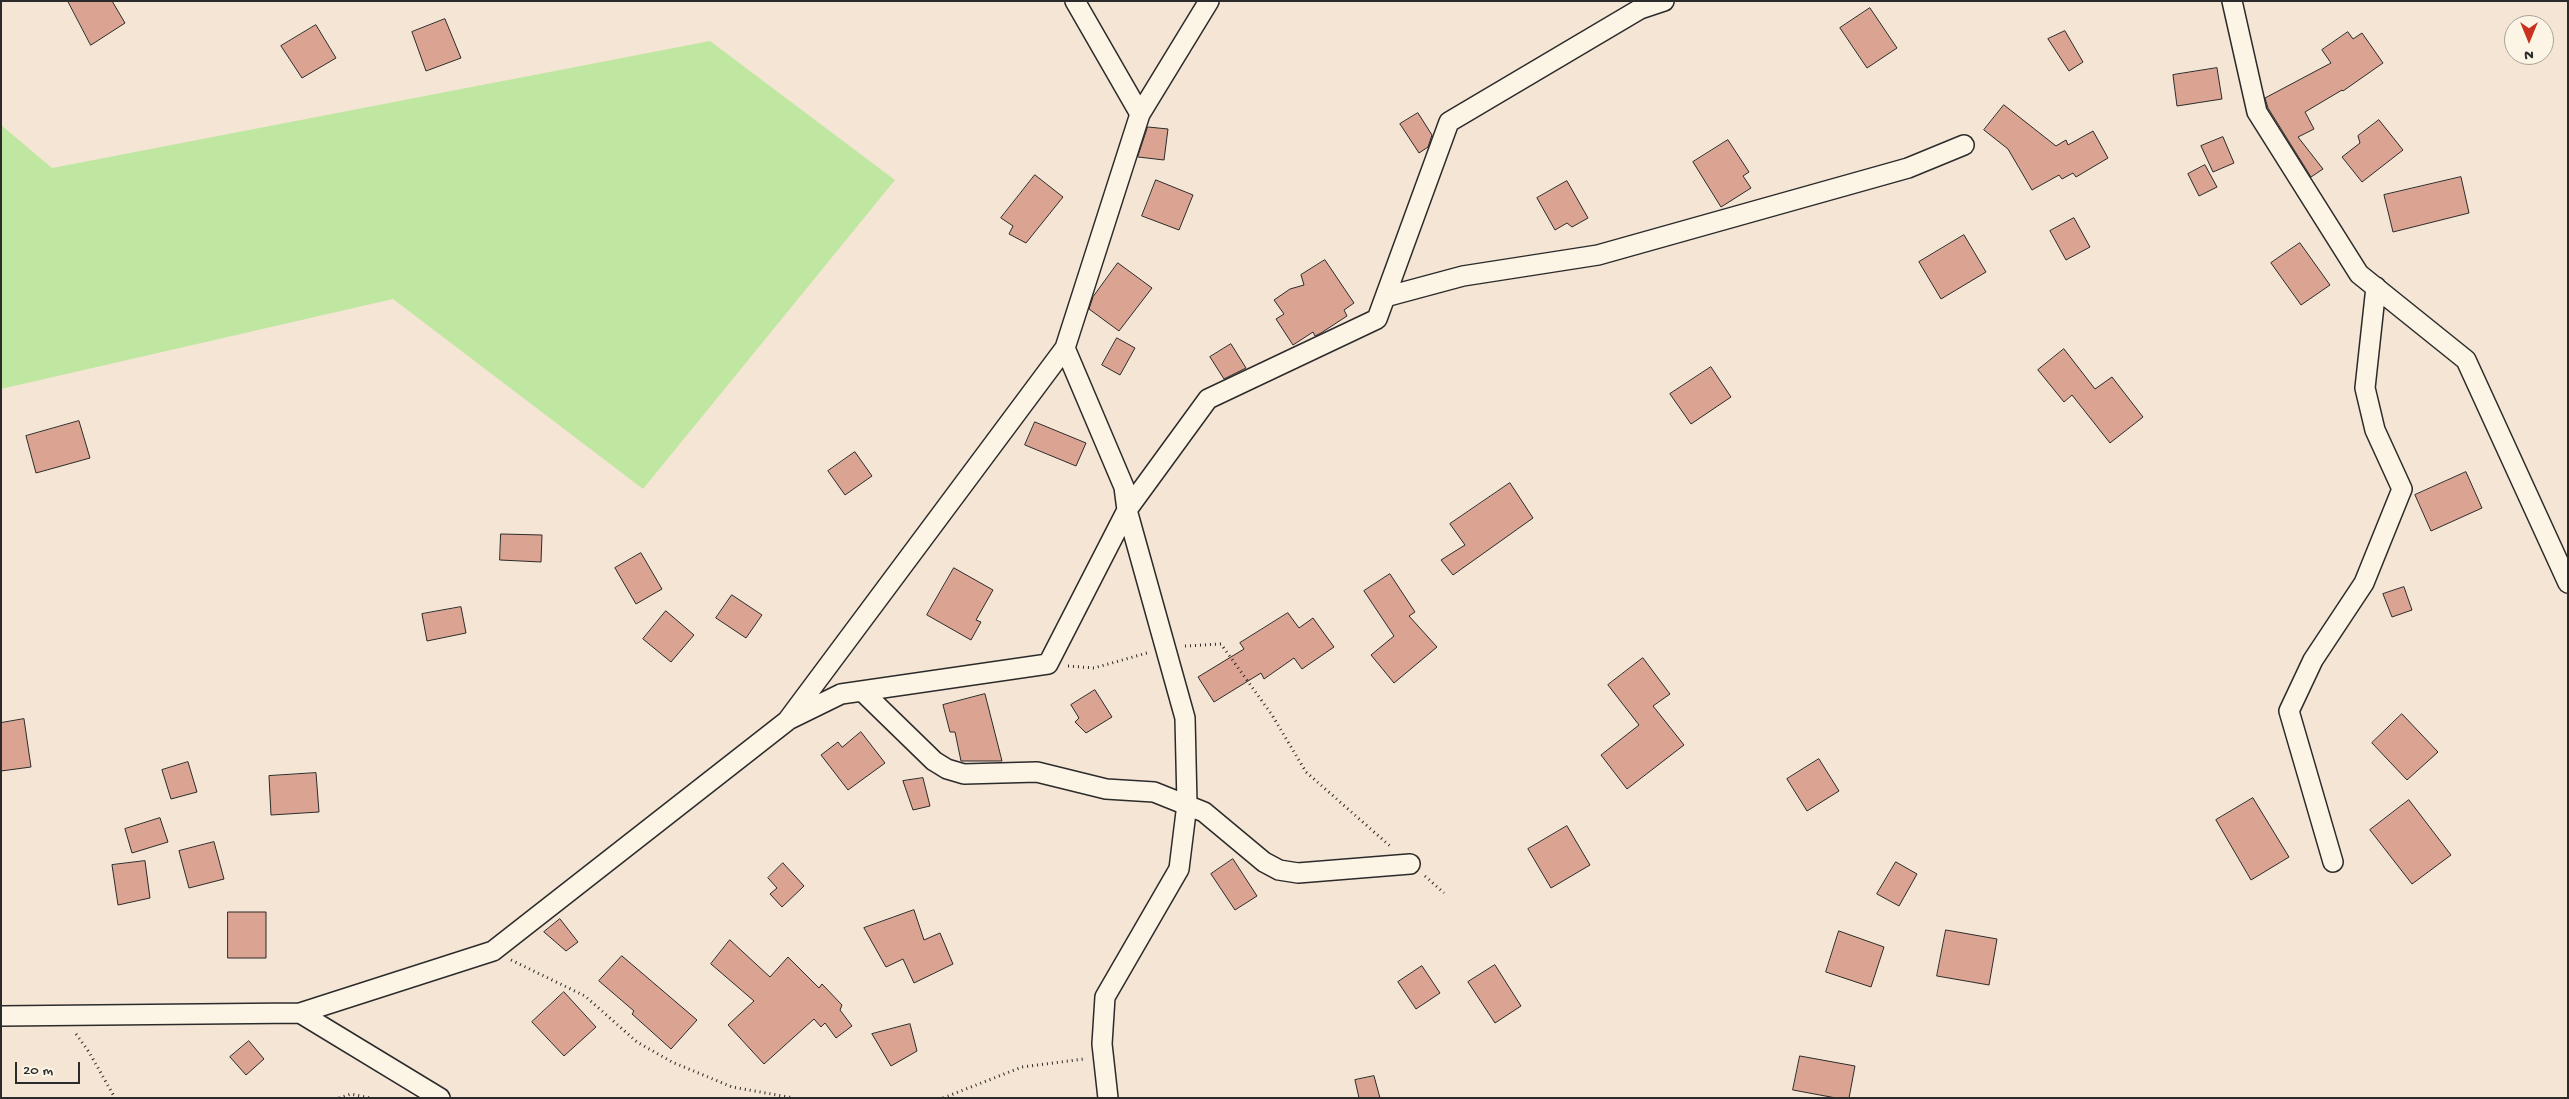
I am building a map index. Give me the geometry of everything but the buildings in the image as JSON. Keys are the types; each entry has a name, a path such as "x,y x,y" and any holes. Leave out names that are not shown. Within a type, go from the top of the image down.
{"street":[{"path":"1076,1 1140,114"},
{"path":"787,721 1065,348 1140,114 1209,1"},
{"path":"1,1016 61,1014 300,1014 493,951 787,721 841,694 1048,664 1127,510 1208,400 1377,319 1450,122 1640,9 1664,1"},
{"path":"2232,1 2257,112 2359,274 2466,360 2568,583"},
{"path":"1385,297 1463,276 1598,254 1908,168 1964,145"},
{"path":"2333,862 2288,711 2313,660 2364,583 2402,488 2375,430 2365,388 2376,288"},
{"path":"1065,348 1124,488 1127,510 1185,718 1187,804 1179,869 1106,997 1102,1044 1108,1098"},
{"path":"862,691 934,761 947,769 964,774 1038,772 1106,790 1154,792 1204,812 1264,862 1279,870 1298,873 1410,864"},
{"path":"300,1014 440,1098"}],"path":[{"path":"1048,664 1094,668 1165,647 1221,644 1272,715 1306,772 1444,893"},
{"path":"493,951 585,996 637,1042 672,1062 732,1087 774,1096 794,1098"},
{"path":"61,1014 89,1052 115,1098"},
{"path":"943,1098 1022,1068 1066,1060 1103,1057"},
{"path":"339,1098 351,1094 371,1098"}],"green space":[{"path":"710,41 895,180 643,489 393,299 1,389 1,125 52,168"}]}
